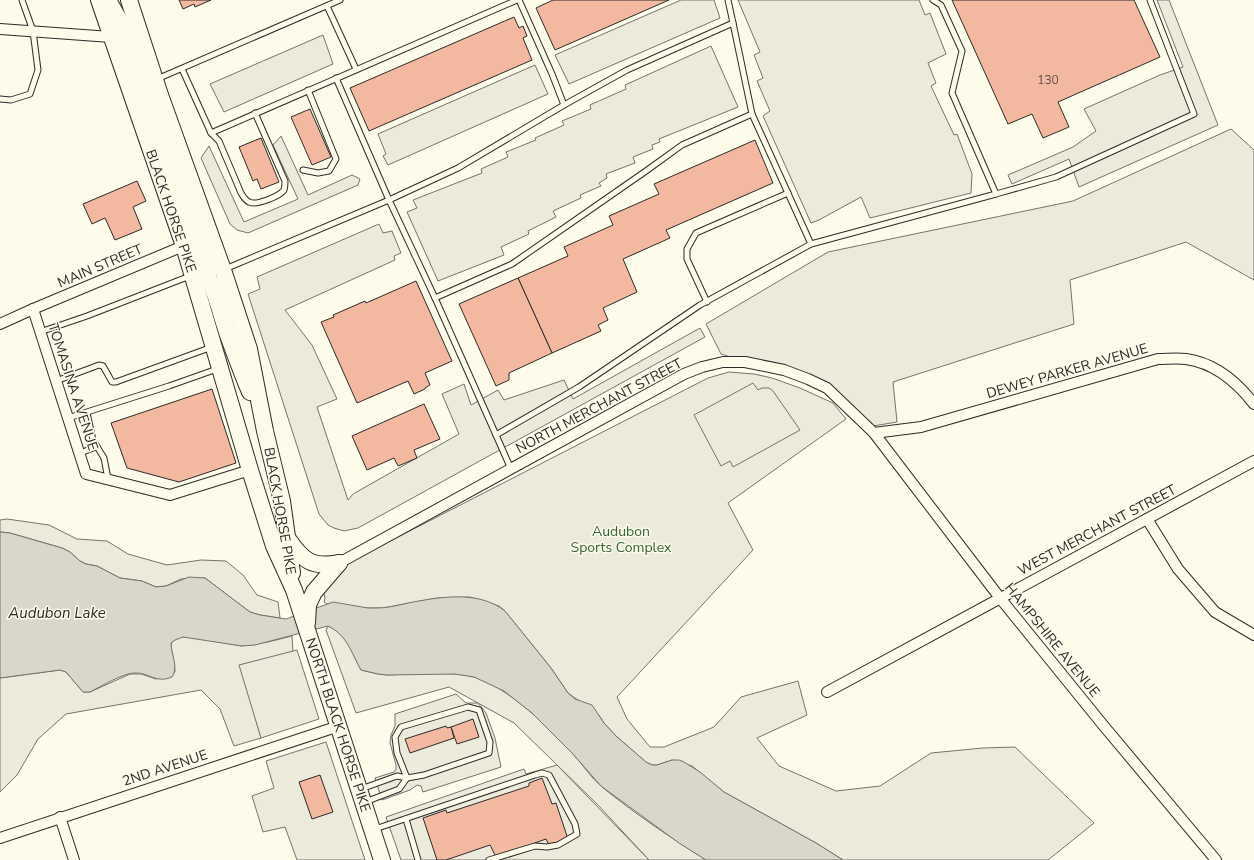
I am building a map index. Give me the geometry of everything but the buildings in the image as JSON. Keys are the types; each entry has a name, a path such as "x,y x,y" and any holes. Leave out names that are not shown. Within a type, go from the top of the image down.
{"main road":[{"name":"BLACK HORSE PIKE","path":"99,0 111,38 197,241"},
{"path":"108,0 127,34 197,241 198,259 204,275"},
{"name":"BLACK HORSE PIKE","path":"129,0 155,80 197,241 204,275 214,346 220,368 274,546 294,590"},
{"name":"BLACK HORSE PIKE","path":"204,275 249,349 265,431 282,501 294,590"},
{"path":"287,538 298,555 311,563 325,566 339,563"},
{"path":"304,606 339,563"},
{"name":"NORTH BLACK HORSE PIKE","path":"294,590 304,606 307,629 382,860"}],"street":[{"path":"0,28 111,38"},
{"name":"MAIN STREET","path":"0,324 197,241"},
{"name":"TOMASINA AVENUE","path":"33,309 86,474 108,479"},
{"name":"DEWEY PARKER AVENUE","path":"874,433 921,427 1158,359 1184,359 1200,361 1224,373 1241,388 1254,404"},
{"name":"NORTH MERCHANT STREET","path":"339,563 684,374 702,367 723,362 745,362 784,370 808,379 828,388 874,433"},
{"name":"HAMPSHIRE AVENUE","path":"874,433 1000,598 1103,725 1216,860"},
{"name":"WEST MERCHANT STREET","path":"827,692 1254,461"},
{"path":"108,479 170,495 250,470"},
{"path":"1147,519 1178,569 1215,612 1254,635"},
{"name":"2ND AVENUE","path":"0,838 339,726"},
{"path":"60,817 74,860"}],"lane":[{"path":"0,99 11,100 30,94 38,70 33,31 22,0"},
{"path":"155,80 340,0"},
{"path":"211,133 518,0 552,74 564,105"},
{"path":"728,0 752,114 811,244"},
{"path":"933,0 942,5 962,51 952,93 996,194"},
{"path":"496,435 579,387 707,302 811,244 996,194 1056,176 1194,114 1150,0"},
{"path":"327,6 356,69"},
{"path":"40,332 204,275 389,200 458,168 564,105 627,70 733,23"},
{"path":"182,69 211,133 219,141 241,192 249,202 261,203 281,192 285,186 284,180 255,114"},
{"path":"336,78 389,200 435,298 511,469"},
{"path":"303,170 324,173 329,171 336,159 308,90"},
{"path":"435,298 512,264 682,145 752,114"},
{"path":"707,302 687,259 688,249 696,233 788,193"},
{"path":"56,381 99,365 103,366 112,382 116,382 214,346"},
{"path":"68,418 220,368"},
{"path":"87,413 93,440 104,458 108,479"},
{"path":"80,453 96,447"},
{"path":"362,796 397,776 407,778 424,775 489,753 490,742 479,710 468,707 401,728 395,737 397,753 407,778"},
{"path":"372,830 536,774 542,773 549,775 575,824 576,834 558,845 535,846 489,860"},
{"path":"362,796 399,789 407,778"},
{"path":"406,818 418,860"}],"green space":[{"path":"1231,129 1254,150 1254,280 1186,242 1070,280 1074,324 893,382 897,422 867,427 827,388 721,354 706,324 828,252 1073,201"},
{"name":"Audubon Sports Complex","path":"729,372 754,374 772,378 800,388 833,403 846,419 728,503 753,550 617,697 627,719 650,747 664,747 714,727 741,697 798,681 807,715 757,738 779,766 836,791 880,786 931,753 983,748 1015,747 1094,823 1048,860 843,860 816,843 724,792 692,766 672,760 657,765 652,765 646,762 616,736 599,715 568,693 551,668 505,611 499,606 470,597 437,598 383,608 329,605 324,602 325,598 320,577 708,378"},
{"path":"7,519 49,525 77,539 107,541 128,554 167,565 201,560 226,561 243,575 257,595 278,602 280,618 250,612 205,578 181,579 166,586 156,587 142,581 120,578 97,566 80,561 70,552 62,548 10,533 0,532 0,520"},
{"path":"328,626 345,639 361,670 387,675 431,673 465,675 487,682 501,690 515,699 553,733 574,755 594,780 602,787 653,825 706,860 649,860 598,805 514,723 449,687 356,713 326,630"},
{"path":"292,636 293,652 240,665 261,738 234,746 220,709 201,690 66,714 38,739 17,775 0,792 0,678 60,670 66,672 83,692 90,692 130,674 141,674 156,679 175,672 171,643 179,637 189,637 242,646"}],"shaded area":[{"path":"681,0 714,0 720,18 569,84 555,55"},
{"path":"738,0 919,0 925,15 930,13 946,54 928,63 936,83 931,86 954,135 957,134 972,174 971,193 870,218 861,197 811,223 763,116 770,111 757,81 763,78 754,55 760,52"},
{"path":"1157,0 1169,0 1218,125 1079,187 1069,159 1012,184 1008,175 1073,147 1096,131 1084,109 1160,75 1183,67"},
{"path":"323,35 333,64 224,112 210,84"},
{"path":"711,46 738,107 659,139 660,142 652,145 653,149 633,157 635,163 606,174 607,178 599,183 601,186 580,195 581,198 553,211 556,217 528,231 529,234 501,247 504,255 438,281 407,212 417,208 413,200 482,173 481,169 508,157 506,152 536,140 535,138 564,125 562,121 591,109 590,105 626,89 625,85"},
{"path":"535,65 548,94 388,165 383,156 386,154 378,134"},
{"path":"281,136 308,195 352,175 360,179 358,185 248,233 237,230 230,224 201,158 209,146 244,222 298,199 273,145"},
{"path":"379,224 383,233 392,231 401,253 394,256 395,260 285,310 312,345 337,399 317,407 348,500 353,494 459,434 442,394 464,384 471,405 498,390 504,400 564,380 573,399 700,328 705,337 358,528 344,531 334,528 328,525 319,514 248,294 260,289 257,277"},
{"path":"753,383 758,390 762,388 769,388 773,391 800,430 733,467 730,461 721,466 694,415"},
{"path":"297,650 319,719 261,738 239,665"},
{"path":"456,694 466,703 478,703 486,713 495,738 501,767 423,792 421,786 417,785 410,790 382,800 375,778 394,772 396,769 390,743 391,735 395,726 395,714"},
{"path":"326,742 365,860 297,860 285,827 263,832 252,796 274,788 266,761"},
{"path":"557,765 649,860 401,860 386,817 524,769 526,774"}],"water":[{"name":"Audubon Lake","path":"0,532 10,533 62,548 86,564 97,566 120,578 142,581 156,587 166,586 189,577 205,578 250,612 286,619 333,602 368,608 377,608 430,599 464,597 475,598 496,605 505,611 551,668 568,693 575,699 592,705 604,723 616,736 646,762 652,765 657,765 672,760 684,762 700,772 724,792 816,843 843,860 706,860 679,843 601,786 572,753 532,713 504,691 474,677 455,674 387,675 361,670 344,639 340,634 328,626 255,645 242,646 183,637 171,643 175,665 172,677 157,679 144,674 134,673 123,676 90,692 83,692 66,672 60,670 0,678"}]}
